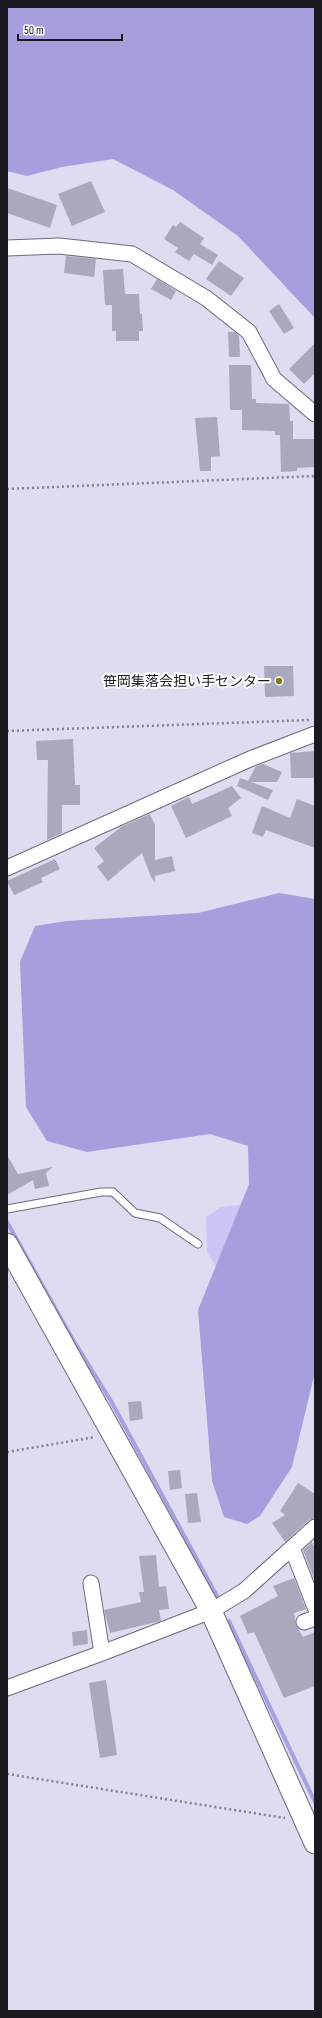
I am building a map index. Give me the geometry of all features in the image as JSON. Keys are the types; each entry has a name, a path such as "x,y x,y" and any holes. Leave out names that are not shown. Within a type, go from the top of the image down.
{"street":[{"path":"7,248 59,246 132,254 206,298 249,332 274,379 315,414"},
{"path":"7,868 250,758 315,734"},
{"path":"7,1244 211,1610 315,1843"},
{"path":"7,1688 102,1653 211,1610 244,1591 315,1528"},
{"path":"292,1548 315,1607"},
{"path":"91,1583 102,1653"}],"lane":[{"path":"7,1209 93,1193 113,1192 135,1212 160,1218 198,1244"}],"path":[{"path":"7,489 315,476"},
{"path":"7,731 315,720"},
{"path":"7,1452 113,1434"},
{"path":"7,1774 305,1822"}],"shaded area":[{"path":"7,7 315,7 315,318 238,236 173,190 113,159 62,167 27,176 7,171"},
{"path":"279,893 315,899 315,1372 292,1467 260,1516 247,1524 224,1517 212,1481 198,1310 249,1184 248,1146 210,1134 87,1152 47,1141 26,1107 20,962 35,926 67,921 198,913"},
{"path":"285,1200 225,1281 207,1252 206,1217 221,1207"}],"building":[{"path":"91,181 105,212 72,226 58,194"},
{"path":"7,188 57,205 50,228 7,213"},
{"path":"180,222 204,238 200,244 218,255 212,265 194,254 189,261 175,252 178,248 164,239 173,225 176,227"},
{"path":"66,256 96,259 94,277 64,273"},
{"path":"219,261 244,278 231,296 206,279"},
{"path":"123,269 125,294 139,294 143,331 139,331 139,341 116,341 116,331 112,331 112,305 105,305 103,270"},
{"path":"157,279 176,291 171,300 151,289"},
{"path":"279,304 294,328 284,334 269,311"},
{"path":"228,332 235,332 239,336 240,357 229,357"},
{"path":"315,343 315,373 304,384 289,369"},
{"path":"229,365 251,365 252,399 256,399 256,403 289,404 290,421 293,421 293,439 315,439 315,467 297,468 297,471 281,472 280,435 275,435 275,431 242,430 242,410 230,410"},
{"path":"217,417 220,456 211,457 211,471 200,471 195,418"},
{"name":"笹岡集落会担い手センター","path":"264,666 293,666 294,696 265,697"},
{"path":"73,739 75,785 80,785 80,805 62,805 62,833 47,840 48,760 37,760 36,741"},
{"path":"315,751 315,778 291,778 290,753"},
{"path":"263,764 282,772 277,782 251,782 273,790 268,800 237,786 240,778 248,781 256,766"},
{"path":"232,786 241,798 228,808 232,816 186,838 171,806 189,797 192,804"},
{"path":"297,799 315,806 315,848 266,830 263,837 252,833 262,806 290,818"},
{"path":"150,814 155,825 155,860 172,856 175,871 155,876 155,882 151,877 142,853 108,881 97,867 104,861 94,848 121,827"},
{"path":"55,859 60,869 41,878 43,882 14,895 7,881"},
{"path":"7,1155 18,1174 53,1167 46,1173 49,1186 35,1189 33,1180 7,1195"},
{"path":"141,1401 143,1419 130,1421 128,1402"},
{"path":"180,1470 182,1488 170,1490 168,1471"},
{"path":"298,1483 315,1494 315,1518 309,1520 285,1542 272,1523 285,1515 280,1511"},
{"path":"197,1493 201,1522 188,1523 185,1494"},
{"path":"312,1542 315,1549 315,1582 303,1550"},
{"path":"156,1555 159,1587 166,1586 169,1609 159,1610 161,1621 110,1633 104,1610 141,1602 139,1592 144,1592 139,1556"},
{"path":"294,1578 306,1609 294,1613 296,1625 303,1637 315,1632 315,1686 284,1698 254,1632 248,1634 240,1616 278,1596 273,1586"},
{"path":"87,1630 88,1644 73,1646 72,1632"},
{"path":"106,1680 117,1755 100,1758 89,1683"}],"waterway":[{"path":"7,1222 72,1338 111,1401 218,1598"},
{"path":"229,1621 315,1802"}],"place":[{"name":"笹岡集落会担い手センター","path":"279,681"}]}
